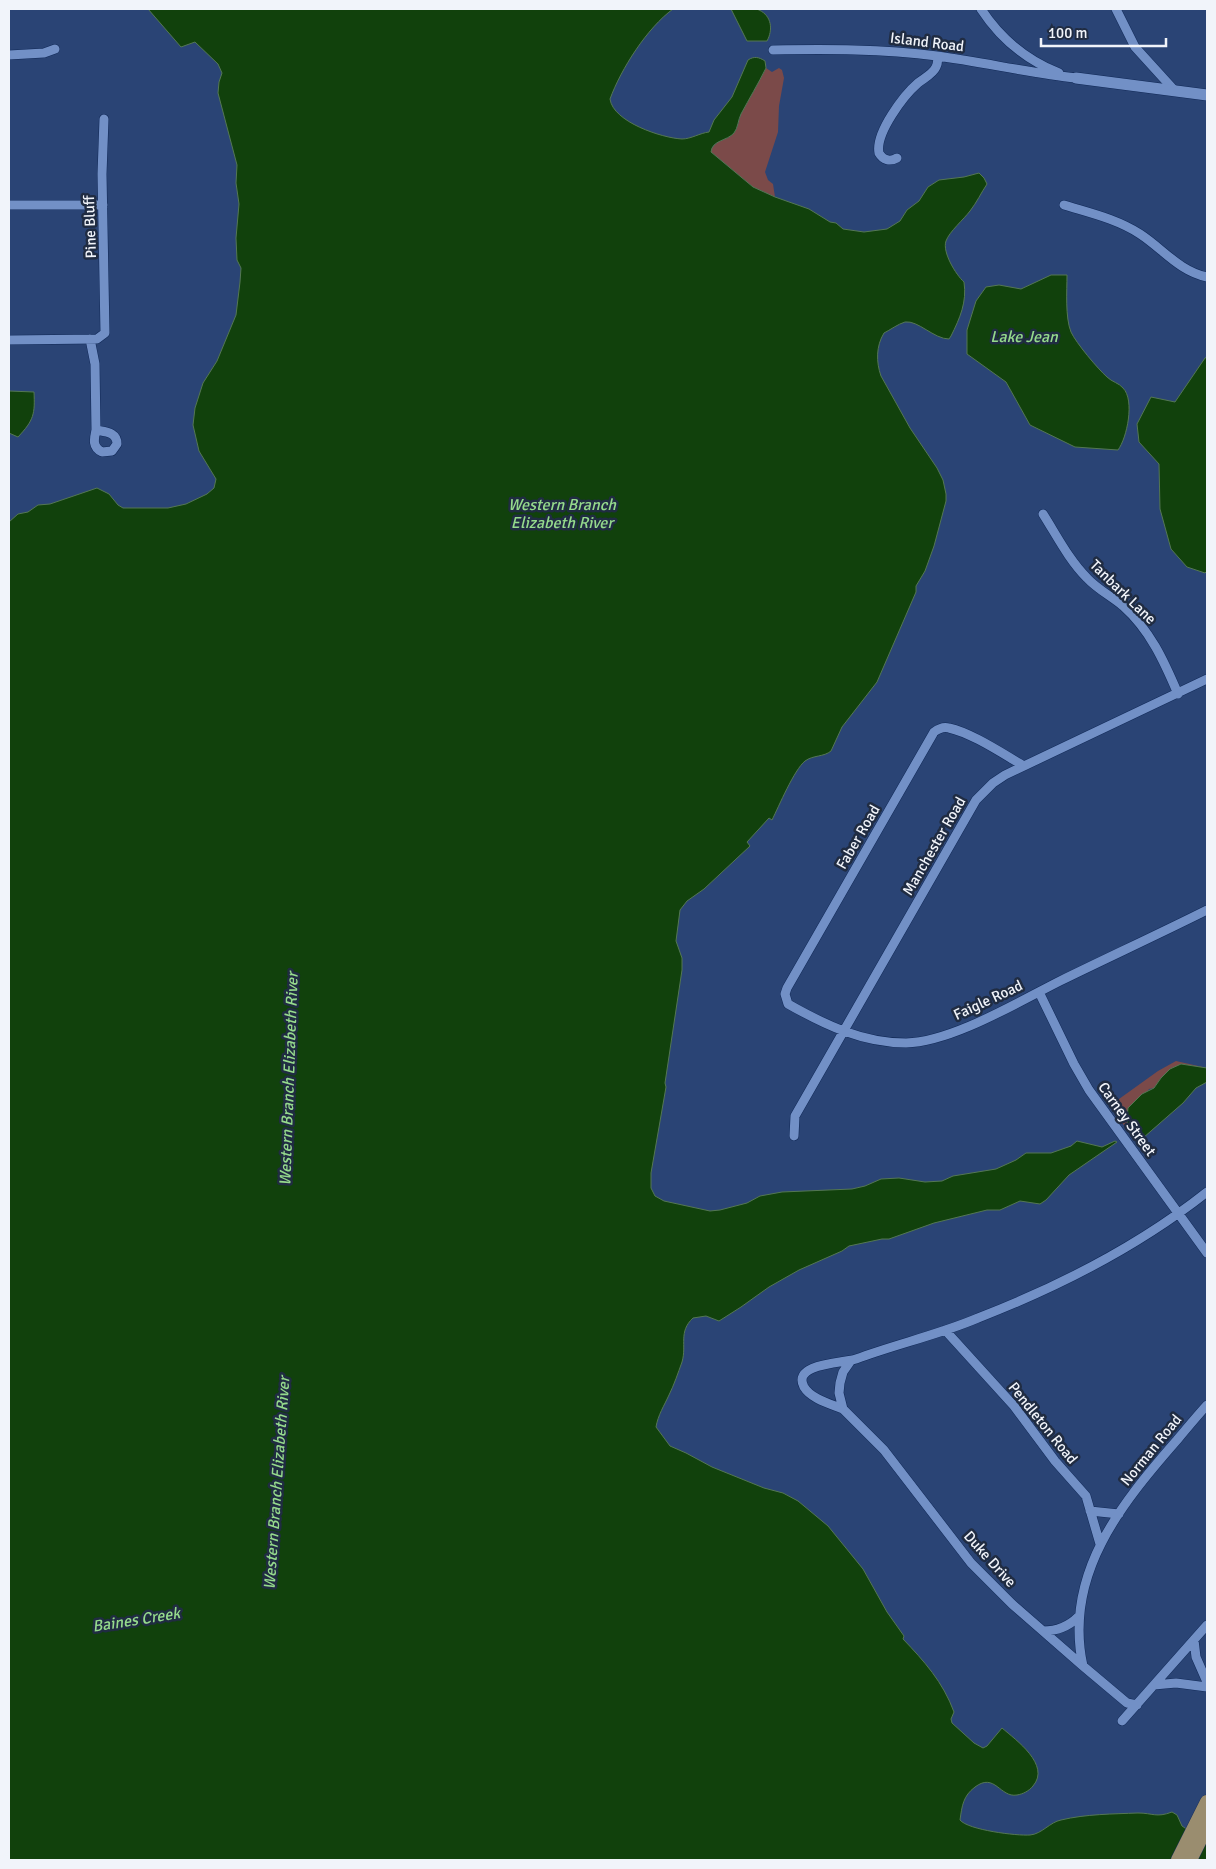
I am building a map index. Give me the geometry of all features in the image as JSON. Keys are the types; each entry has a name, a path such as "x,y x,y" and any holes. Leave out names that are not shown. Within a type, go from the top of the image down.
{"main road":[{"path":"1178,1860 1205,1807"},
{"path":"1190,1860 1207,1826"}],"street":[{"path":"981,9 1000,34 1020,52 1046,68 1076,78 1207,95"},
{"path":"1116,9 1135,47 1175,91"},
{"name":"Island Road","path":"773,50 847,48 937,56 1076,78"},
{"path":"9,55 44,53 55,49"},
{"path":"897,158 884,159 879,153 879,143 884,130 910,92 934,71 938,61 937,56"},
{"name":"Pine Bluff","path":"90,339 97,339 103,334 106,322 103,205 104,118"},
{"path":"9,205 103,205"},
{"path":"1064,205 1124,225 1154,243 1187,271 1207,277"},
{"path":"9,340 90,339 95,364 96,430"},
{"name":"Tanbark Lane","path":"1043,514 1077,567 1087,579 1123,606 1145,629 1155,644 1178,694"},
{"name":"Manchester Road","path":"794,1136 795,1116 976,800 993,783 1024,766 1207,679"},
{"name":"Faber Road","path":"787,988 932,734 939,729 948,728 968,736 1024,766"},
{"name":"Faigle Road","path":"787,988 785,994 788,1004 817,1021 843,1032 884,1041 905,1043 926,1040 957,1030 998,1012 1207,910"},
{"name":"Carney Street","path":"1039,992 1074,1064 1089,1090 1180,1213 1207,1253"},
{"name":"Duke Drive","path":"1137,1705 1127,1703 1043,1631 992,1584 971,1563 884,1450 843,1409 816,1397 806,1389 802,1379 807,1371 814,1367 850,1362 978,1319 1066,1278 1128,1246 1180,1213 1207,1192"},
{"name":"Pendleton Road","path":"945,1330 1014,1406 1046,1449 1086,1496 1100,1544"},
{"path":"843,1409 840,1383 843,1372 850,1362"},
{"name":"Norman Road","path":"1083,1666 1079,1643 1078,1618 1085,1585 1100,1544 1119,1514 1159,1460 1207,1405"},
{"path":"1090,1511 1119,1514"},
{"path":"1043,1631 1059,1630 1078,1618"},
{"path":"1122,1721 1207,1626"},
{"path":"1194,1640 1196,1657 1207,1682"},
{"path":"1154,1685 1176,1683 1207,1687"}],"shaded area":[{"path":"766,68 772,72 779,68 782,70 784,78 779,106 778,132 765,172 768,180 773,184 775,197 753,187 711,152 714,145 731,136 735,131 741,114"},
{"path":"1176,1061 1207,1068 1181,1064 1161,1078 1154,1088 1149,1089 1127,1118 1128,1130 1120,1120 1117,1112 1116,1108 1119,1099 1158,1071"}],"water":[{"path":"753,8 767,16 771,28 767,41 747,41 731,9"},
{"name":"Western Branch Elizabeth River","path":"148,9 673,9 663,17 636,50 621,75 610,99 613,107 629,122 651,132 673,138 685,139 709,132 714,120 732,97 748,60 756,58 765,61 766,68 741,114 734,133 714,145 711,152 753,187 809,209 830,222 836,223 843,229 864,232 887,229 900,221 907,210 919,201 928,187 939,180 979,173 984,178 987,184 977,201 946,241 945,246 948,257 957,274 964,282 965,289 962,310 951,336 949,339 943,338 915,324 905,322 884,333 878,349 878,365 881,376 910,428 943,480 946,501 934,546 877,682 842,727 831,751 805,761 792,780 772,820 769,818 747,842 750,846 704,889 687,901 680,910 676,941 682,958 682,970 665,1083 666,1087 651,1173 651,1188 655,1196 664,1201 710,1211 747,1203 760,1196 782,1192 852,1189 881,1179 899,1178 925,1182 942,1181 953,1176 996,1169 1026,1153 1051,1153 1071,1146 1077,1141 1102,1147 1115,1141 1117,1142 1069,1175 1040,1204 1020,1201 1000,1210 987,1210 934,1223 889,1239 849,1246 769,1287 719,1321 706,1316 693,1318 688,1323 684,1334 682,1362 656,1427 670,1446 712,1467 764,1488 783,1493 798,1501 828,1526 863,1569 887,1612 904,1636 903,1639 939,1682 954,1712 951,1719 952,1723 974,1743 983,1748 987,1746 1002,1728 1030,1754 1038,1770 1033,1786 1021,1794 1011,1795 993,1784 988,1782 982,1783 971,1790 962,1806 960,1820 965,1824 1004,1833 1030,1835 1038,1833 1057,1821 1070,1818 1138,1813 1158,1815 1172,1812 1177,1815 1182,1826 1207,1843 1207,1860 9,1860 9,522 18,514 28,512 38,505 50,504 97,488 109,494 123,508 168,508 186,504 207,494 214,488 216,479 199,451 193,425 195,408 203,383 217,361 236,315 240,282 241,268 237,260 236,238 239,204 236,183 237,165 218,93 222,73 218,64 195,42 181,47"},
{"name":"Lake Jean","path":"1051,275 1067,275 1068,319 1074,337 1098,368 1109,379 1121,386 1127,394 1129,410 1127,428 1118,450 1075,447 1030,425 1006,382 967,354 967,330 976,301 986,287 999,285 1021,289"},
{"path":"1207,357 1207,571 1205,573 1187,567 1171,549 1160,509 1159,464 1139,442 1137,424 1151,397 1175,402"},
{"path":"9,391 34,392 32,416 18,437 9,433"},
{"path":"1181,1064 1207,1068 1207,1082 1196,1088 1183,1103 1143,1138 1128,1130 1128,1108 1142,1094 1154,1088 1170,1069"}],"water label":[{"name":"Baines Creek","path":"136,1619"}]}
